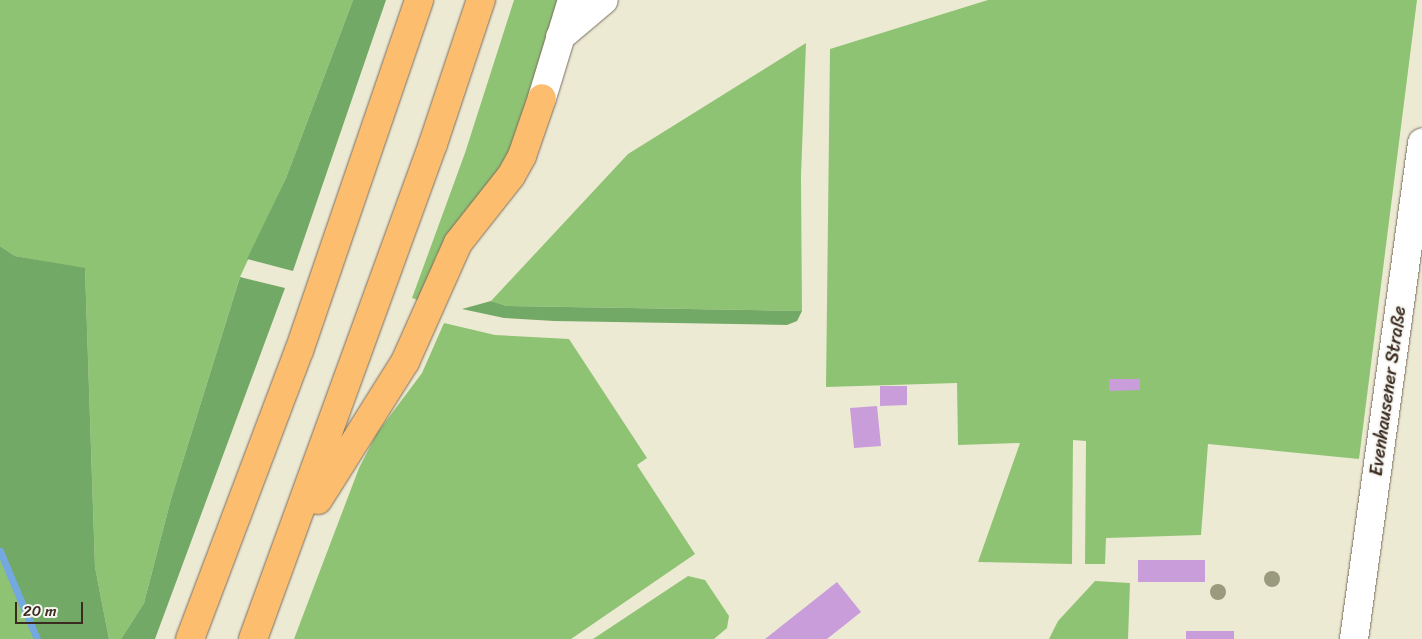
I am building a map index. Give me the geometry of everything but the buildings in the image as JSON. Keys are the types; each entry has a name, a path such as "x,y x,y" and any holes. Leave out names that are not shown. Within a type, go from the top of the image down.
{"highway":[{"path":"190,639 298,351 419,0"},
{"path":"253,639 430,153 481,0"},
{"path":"287,550 405,362 458,243 511,176 522,156 542,98"}],"street":[{"path":"542,98 572,0"},
{"path":"560,37 604,0"},
{"name":"Evenhausener Straße","path":"1354,639 1422,143"}],"green space":[{"path":"0,0 353,0 286,178 240,277 171,499 144,603 121,639 109,639 95,567 85,269 15,256 0,246"},
{"path":"353,0 386,0 293,271 247,259 286,178"},
{"path":"514,0 563,0 506,167 451,231 436,256 421,301 412,298 465,153"},
{"path":"988,0 1417,0 1359,459 1208,444 1201,535 1106,538 1105,564 1085,564 1086,441 1073,440 1072,564 978,562 1020,443 958,445 957,383 826,387 830,49"},
{"path":"806,43 801,176 802,311 507,306 491,301 628,154"},
{"path":"0,246 15,256 85,268 95,567 109,639 34,639 0,560"},
{"path":"240,277 285,288 155,639 121,639 144,603 171,499"},
{"path":"491,301 507,306 802,311 797,321 787,325 554,321 504,318 462,309"},
{"path":"444,323 495,335 569,339 647,458 637,465 695,554 571,639 294,639 359,468 377,433 422,373"},
{"path":"0,560 25,617 34,639 0,639"},
{"path":"688,576 705,580 729,616 727,628 714,639 593,639"},
{"path":"1095,581 1130,583 1128,639 1049,639 1058,621"}],"waterway":[{"path":"0,551 37,639"}]}
